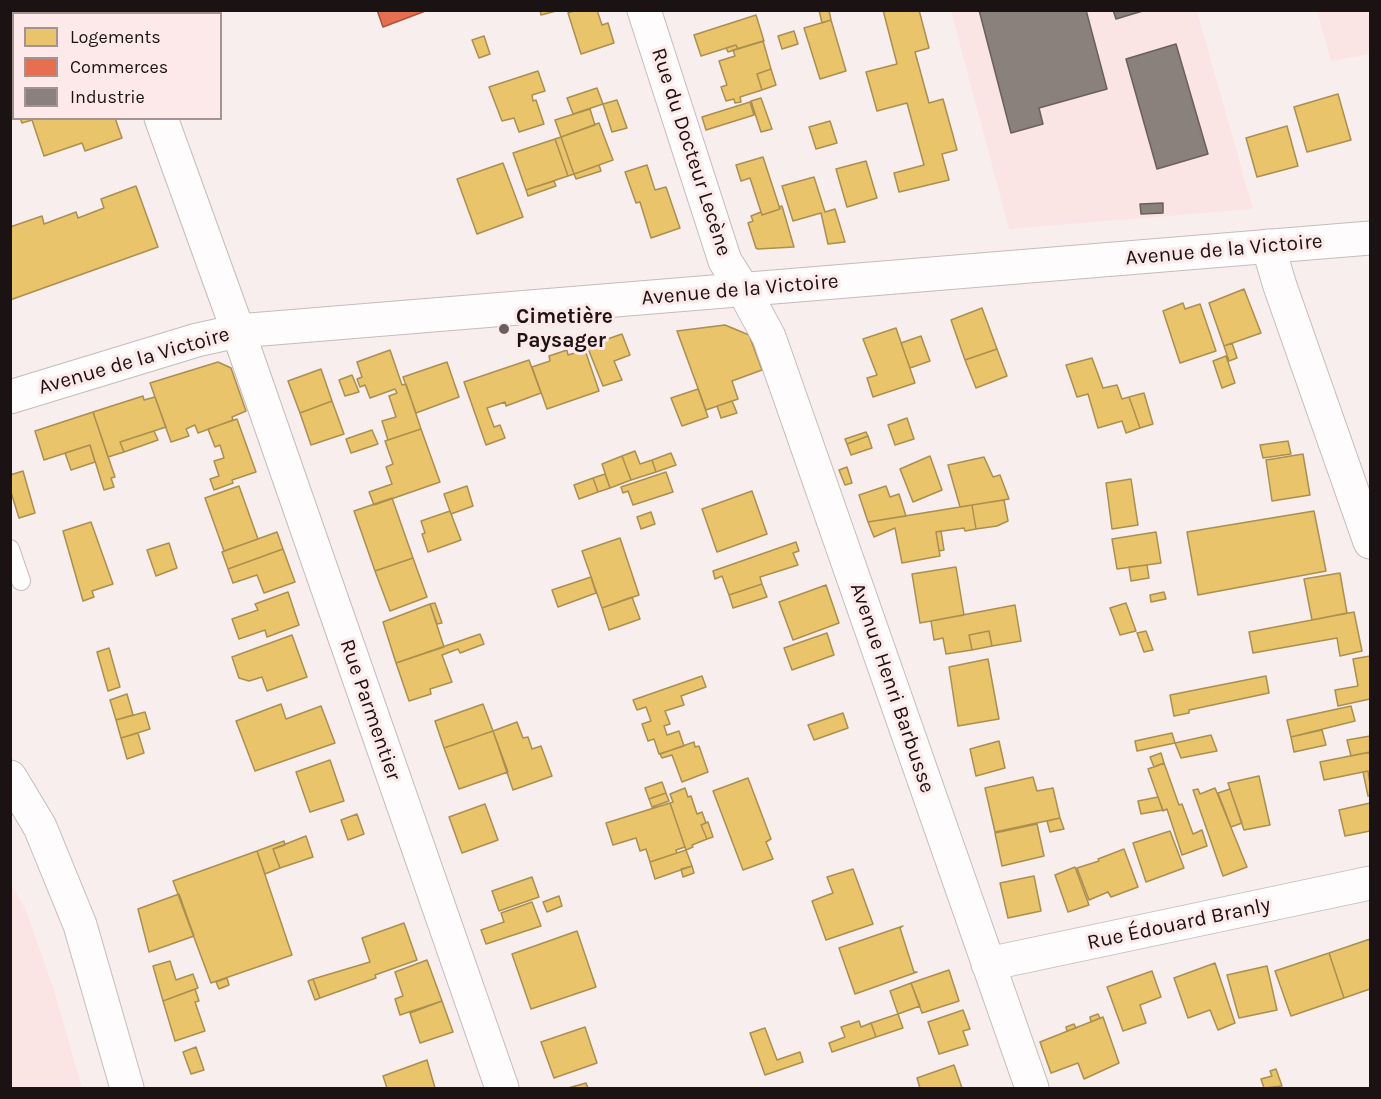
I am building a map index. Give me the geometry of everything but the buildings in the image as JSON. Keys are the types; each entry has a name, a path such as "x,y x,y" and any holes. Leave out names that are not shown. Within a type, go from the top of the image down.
{"street":[{"name":"Rue du Docteur Lecène","path":"644,10 725,261 744,291"},
{"name":"Rue Parmentier","path":"161,120 238,331 502,1089"},
{"name":"Avenue de la Victoire","path":"10,397 198,340 238,331 1371,238"},
{"path":"1268,246 1280,286 1371,542"},
{"name":"Avenue Henri Barbusse","path":"744,291 769,337 1032,1089"},
{"path":"10,777 40,827 80,925 127,1089"},
{"name":"Rue Édouard Branly","path":"988,964 1371,883"}],"lane":[{"path":"10,549 21,581"}],"shaded area":[{"path":"951,11 1197,11 1253,209 1009,229"},
{"path":"1317,11 1370,11 1370,54 1331,61"},
{"path":"10,883 26,910 54,990 82,1088 11,1088"}],"place":[{"name":"Cimetière Paysager","path":"504,329"}]}
